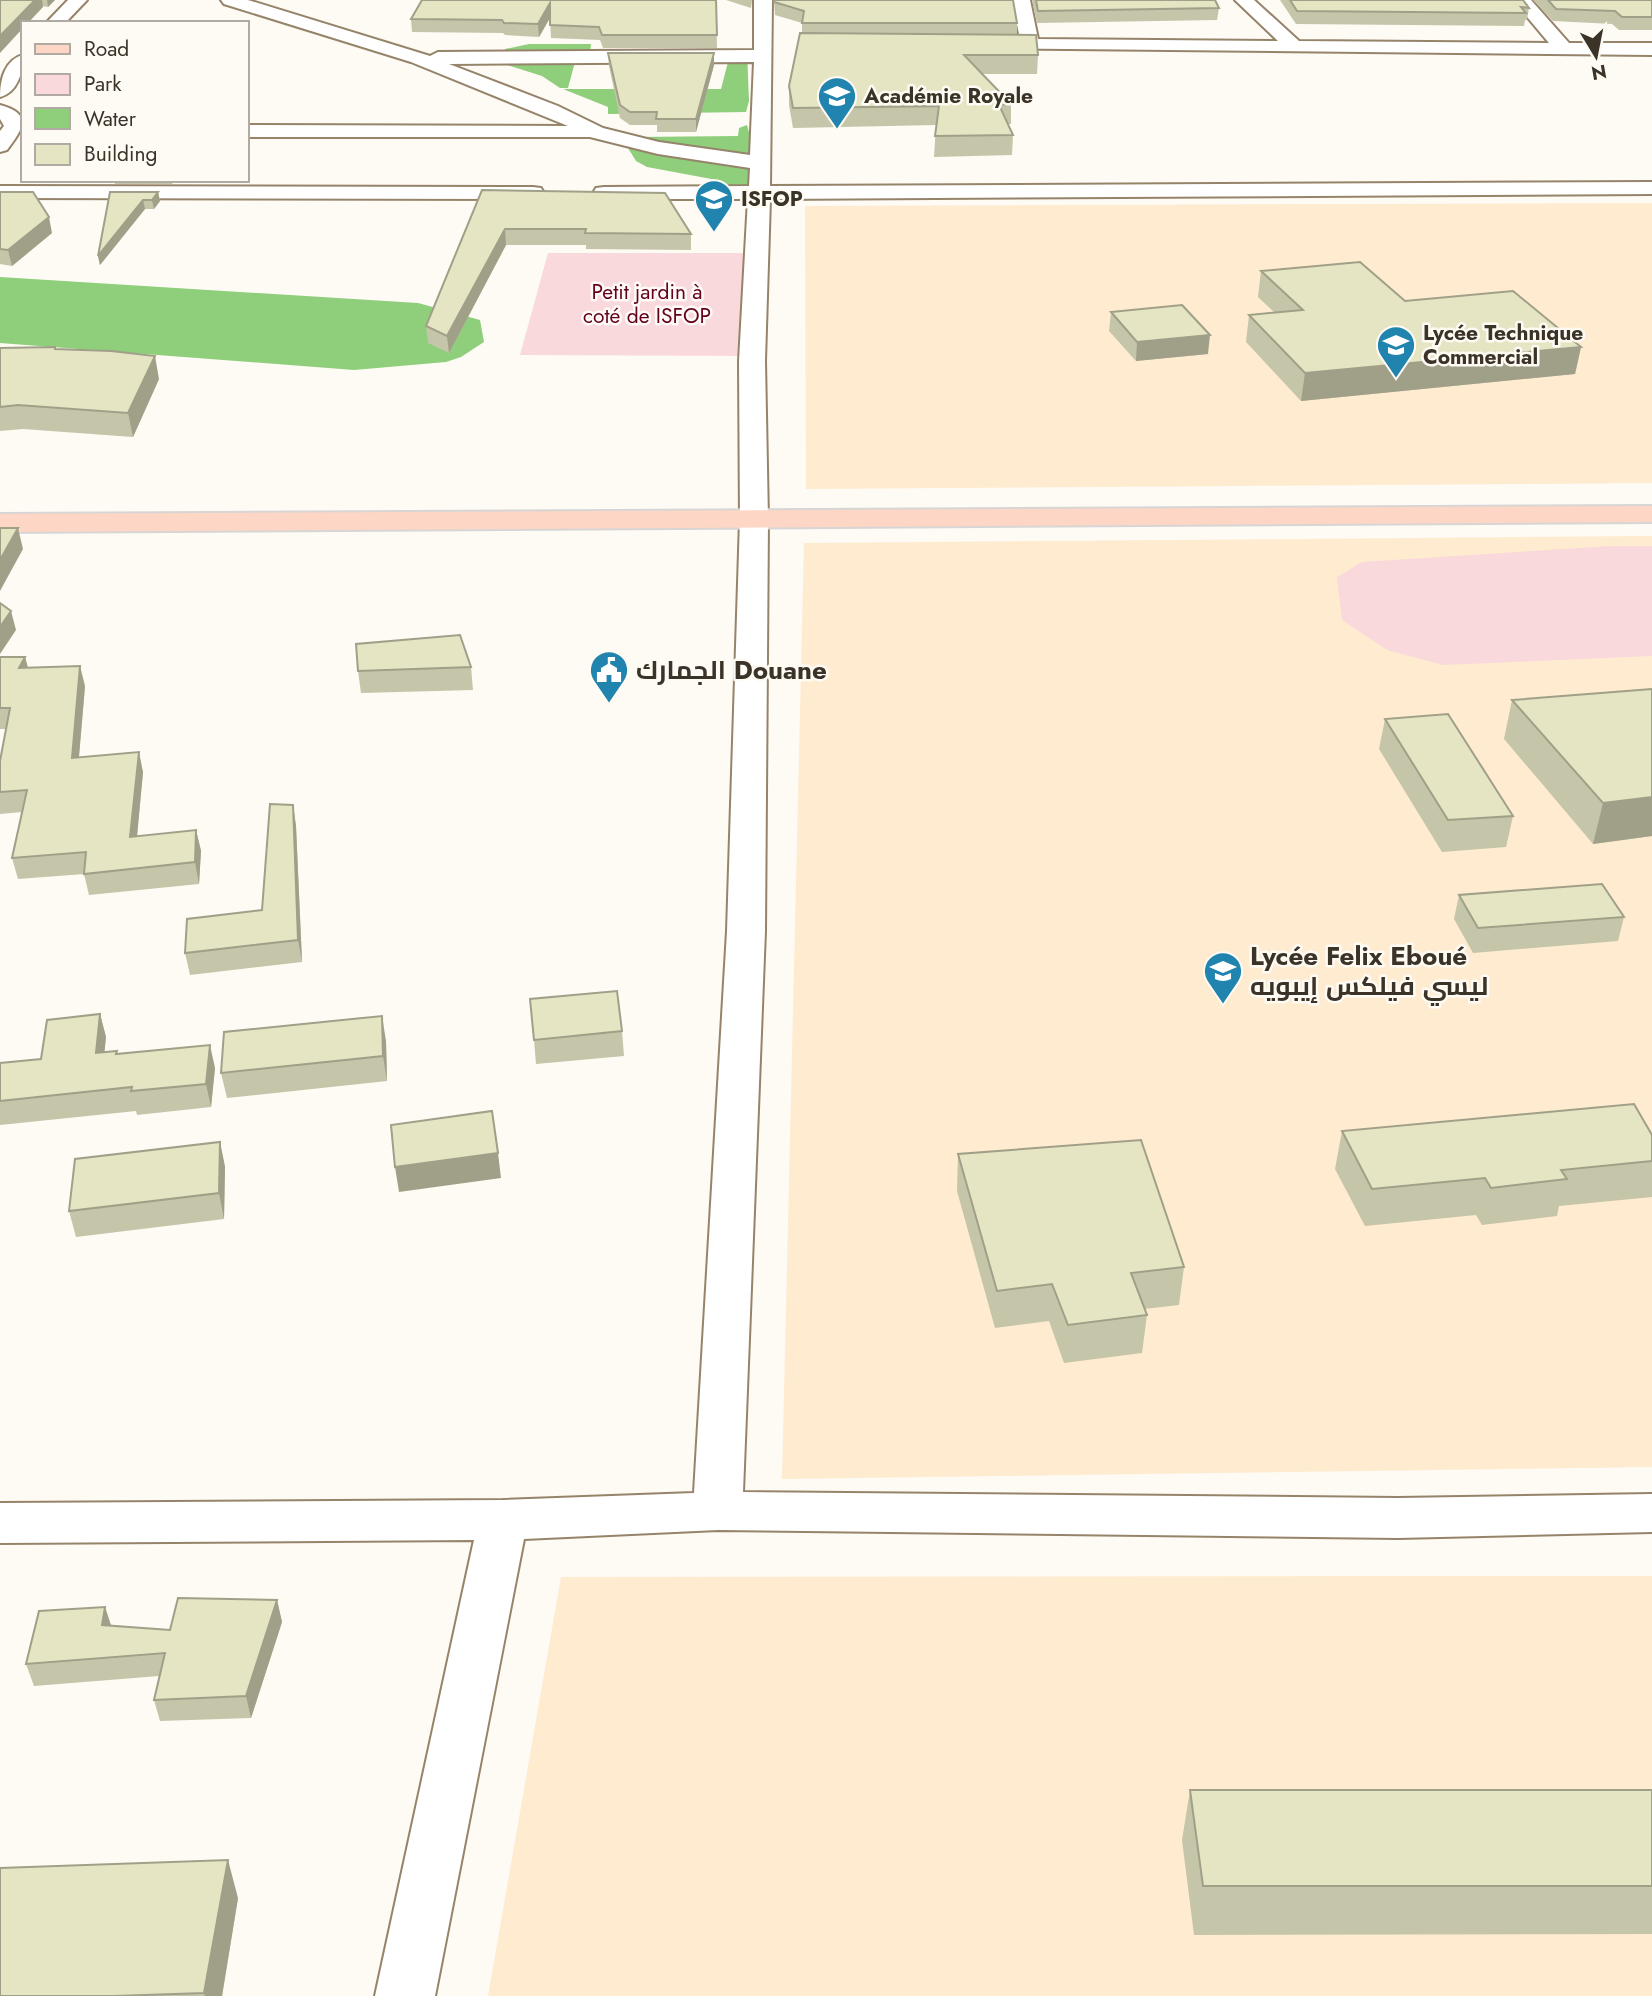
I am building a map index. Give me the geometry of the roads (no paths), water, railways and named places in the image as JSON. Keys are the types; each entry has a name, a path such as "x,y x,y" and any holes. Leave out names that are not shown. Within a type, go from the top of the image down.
{"main road":[{"path":"0,523 1652,497"},
{"path":"0,506 1652,514"}],"street":[{"path":"57,21 78,0"},
{"path":"230,0 418,58 551,110 596,132 667,150 759,163"},
{"path":"718,1511 746,931 753,511 751,361 759,163 767,48 763,0"},
{"path":"1021,0 1030,44"},
{"path":"1244,0 1294,46"},
{"path":"1522,0 1564,48"},
{"path":"963,44 1652,49"},
{"path":"418,58 767,48"},
{"path":"0,91 21,64"},
{"path":"0,111 12,118 12,136"},
{"path":"248,131 596,132"},
{"path":"581,193 1652,188"},
{"path":"2,191 556,193"},
{"path":"0,1523 503,1520 718,1511 1398,1518 1652,1513"},
{"path":"405,1996 503,1520"}],"water":[{"path":"529,44 591,44 590,53 747,51 749,101 746,112 608,114 608,107 563,89 721,89 728,62 575,62 568,88 560,88 542,76 504,62 505,49"},
{"path":"747,125 751,139 749,189 724,189 717,180 647,167 636,161 628,148 613,141 636,137 738,136 739,128"},
{"path":"0,277 418,303 480,320 484,342 461,357 446,362 354,370 0,343"}],"place":[{"name":"Académie Royale","path":"837,130"},
{"name":"ISFOP","path":"714,233"},
{"name":"Lycée Technique Commercial","path":"1396,379"},
{"name":"الجمارك Douane","path":"609,704"},
{"name":"Lycée Felix Eboué ليسي فيلكس إيبويه","path":"1223,1005"}],"park label":[{"name":"Petit jardin à coté de ISFOP","path":"647,304"}]}
